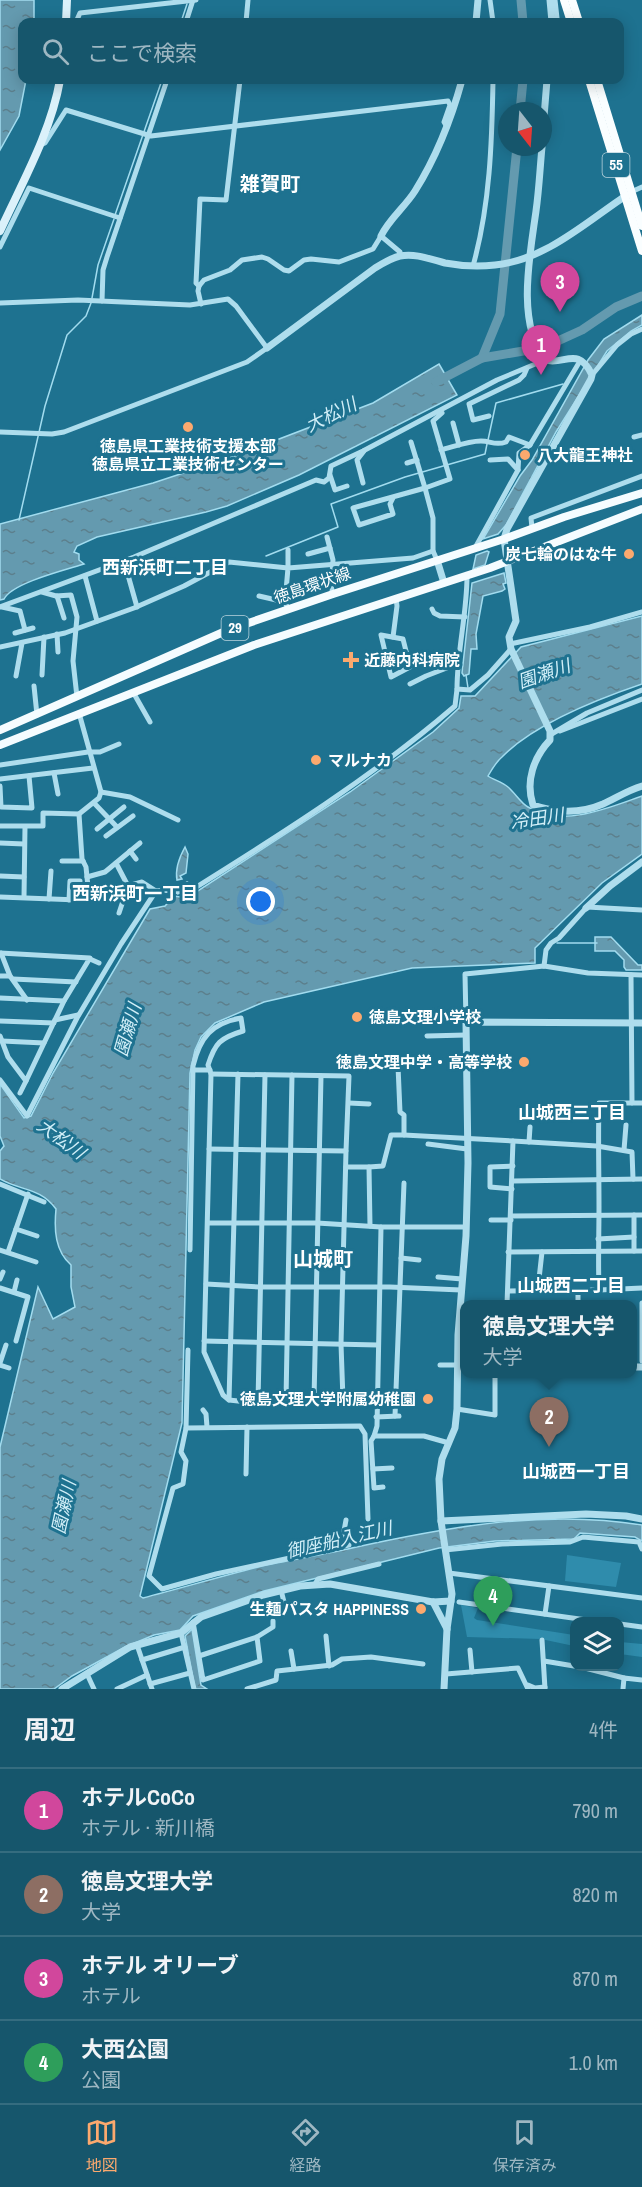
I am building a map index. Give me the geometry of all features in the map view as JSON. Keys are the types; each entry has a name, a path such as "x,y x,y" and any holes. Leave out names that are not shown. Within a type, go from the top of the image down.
{"highway":[{"path":"564,0 570,18"},
{"path":"572,0 578,18"},
{"name":"55","path":"590,84 628,194 642,226"},
{"name":"55","path":"598,84 642,251"}],"main road":[{"path":"66,18 67,0"},
{"path":"0,231 39,145 59,84"},
{"name":"徳島環状線","path":"2,726 37,715 199,642 287,606 333,594 415,562 436,560 476,548 642,493"},
{"name":"29","path":"0,745 132,691 285,633 490,568 642,509"},
{"path":"125,676 132,691"}],"street":[{"path":"78,18 80,13 151,2 195,0 188,18"},
{"path":"246,18 248,0"},
{"path":"476,18 478,0"},
{"path":"490,0 492,18"},
{"path":"550,0 553,18"},
{"path":"555,0 557,18"},
{"path":"102,301 104,270 165,84"},
{"path":"201,303 199,286 196,283 200,199 226,200 240,84"},
{"path":"199,286 204,280 230,270 242,260 249,258 268,259 289,271 304,260 339,262 373,249 388,224 403,209 439,148 461,84"},
{"path":"476,266 483,230 490,159 493,84"},
{"path":"545,102 547,84"},
{"path":"39,145 45,143 66,110 147,136 448,101 450,105 444,122 447,128"},
{"path":"541,156 536,209 527,258 528,315 543,357 554,362 573,358 582,362 592,373"},
{"path":"0,432 52,434 64,432 247,362 375,268 401,256 420,256 447,263 476,266 495,265 527,258 567,237 628,194 642,187"},
{"path":"0,247 28,188 120,218"},
{"path":"381,236 400,252 401,256"},
{"path":"0,303 102,301 190,305 224,299 232,301 267,348"},
{"path":"642,329 630,334 617,345 592,373 507,529 504,539 516,621 509,637 511,648 550,733 550,740 534,762 529,793 533,805 564,812 582,810 600,805 642,786"},
{"path":"0,606 124,561 316,480 324,482 328,478 331,466 445,409 497,380 527,368 543,357"},
{"path":"476,548 518,470 519,453 530,445 582,362"},
{"path":"489,416 473,420 469,404 519,380 527,368"},
{"path":"393,498 390,504 393,514 359,525 353,508 389,496 393,498 450,479 433,422 445,409"},
{"path":"453,423 459,445"},
{"path":"634,436 642,435"},
{"path":"441,450 483,441 490,444 501,444 509,437 530,445"},
{"path":"411,442 425,488 432,518 434,551 444,583"},
{"path":"363,483 357,460 365,450"},
{"path":"490,460 508,459 518,470"},
{"path":"407,463 417,460"},
{"path":"329,474 335,490 347,486"},
{"path":"532,528 531,518 642,476"},
{"path":"327,537 333,564 331,586 333,594"},
{"path":"308,554 330,548"},
{"path":"259,596 287,606 288,550"},
{"path":"0,647 45,638 137,607 229,562 288,568 333,564 415,562 434,551"},
{"path":"124,561 137,607"},
{"path":"0,1080 27,1116 78,1015 156,891 164,889 178,892 190,891 267,844 420,735 455,706 457,664 469,575"},
{"path":"85,576 97,621"},
{"path":"40,592 57,596 71,595 77,617 73,661 77,697"},
{"path":"57,596 64,618"},
{"path":"393,637 396,598"},
{"path":"0,606 20,611 25,630"},
{"path":"432,609 434,614 440,616 465,616"},
{"path":"457,689 470,690 488,675 511,648 642,612"},
{"path":"15,633 33,628"},
{"path":"57,634 58,652"},
{"path":"381,635 393,637 403,639 410,667 391,677 381,635"},
{"path":"42,675 45,638"},
{"path":"16,676 22,643"},
{"path":"410,684 457,664"},
{"path":"34,686 37,715"},
{"path":"550,733 587,713 642,690"},
{"path":"132,691 150,722"},
{"path":"550,733 642,699"},
{"path":"0,826 43,826 43,813 79,814 99,798 100,792 79,713"},
{"path":"0,765 99,752 119,744"},
{"path":"0,779 93,768"},
{"path":"54,773 58,794"},
{"path":"0,786 1,807 33,808 29,776"},
{"path":"100,792 130,797 178,820"},
{"path":"94,803 117,827"},
{"path":"98,829 124,807"},
{"path":"79,814 89,897"},
{"path":"106,837 133,816"},
{"path":"24,897 25,826"},
{"path":"0,843 24,844"},
{"path":"87,877 105,872 140,843"},
{"path":"130,851 136,859"},
{"path":"62,861 83,861"},
{"path":"544,966 546,950 551,943 559,938 610,886 642,862"},
{"path":"116,863 128,886 119,913"},
{"path":"49,899 54,882 51,871"},
{"path":"0,876 24,877"},
{"path":"69,900 70,881 80,881"},
{"path":"0,897 78,900 142,882 156,891"},
{"path":"178,892 187,884"},
{"path":"586,908 642,910"},
{"path":"27,1000 11,977 1,953 90,959 99,963"},
{"path":"20,1093 64,1001 90,959"},
{"path":"461,1300 466,1227 467,1149 465,974 544,966 588,973 642,975"},
{"path":"632,975 632,1103"},
{"path":"0,976 76,982"},
{"path":"0,998 64,1001"},
{"path":"0,1021 55,1021 78,1015"},
{"path":"190,1250 195,1057 209,1032 216,1025 241,1018 243,1031 225,1036 213,1050 208,1065 211,1072 204,1352 223,1395 229,1400 258,1402 376,1399"},
{"path":"465,1022 642,1023"},
{"path":"427,1036 466,1035"},
{"path":"26,1081 8,1057 1,1039 44,1043"},
{"path":"398,1066 400,1112 404,1115 404,1135"},
{"path":"193,1070 238,1074 350,1076 342,1287 343,1400"},
{"path":"229,1400 238,1074"},
{"path":"258,1402 265,1075"},
{"path":"286,1400 292,1075"},
{"path":"315,1400 321,1076"},
{"path":"350,1103 369,1104"},
{"path":"599,1290 597,1146 599,1103 642,1103"},
{"path":"624,1150 626,1125"},
{"path":"529,1142 530,1127"},
{"path":"346,1167 383,1166 391,1135 404,1135 597,1146 624,1150 632,1152 633,1179"},
{"path":"507,1300 513,1141"},
{"path":"428,1144 467,1149"},
{"path":"209,1149 346,1151"},
{"path":"512,1189 490,1187 490,1167 513,1166"},
{"path":"369,1167 370,1226"},
{"path":"513,1181 642,1179"},
{"path":"376,1417 397,1416 404,1183"},
{"path":"0,1184 44,1202"},
{"path":"8,1252 27,1194"},
{"path":"634,1215 634,1251"},
{"path":"491,1220 642,1215"},
{"path":"208,1223 466,1227"},
{"path":"381,1227 376,1417 374,1436 371,1441 374,1488 383,1487"},
{"path":"16,1229 37,1236"},
{"path":"598,1239 634,1238"},
{"path":"0,1250 36,1262"},
{"path":"508,1252 642,1251"},
{"path":"541,1290 539,1279 542,1252"},
{"path":"401,1258 419,1260"},
{"path":"0,1279 3,1272"},
{"path":"438,1277 462,1279"},
{"path":"14,1292 17,1280"},
{"path":"206,1284 461,1290"},
{"path":"0,1288 28,1297 16,1341"},
{"path":"508,1291 642,1288"},
{"path":"578,1290 578,1300"},
{"path":"642,1303 642,1361"},
{"path":"204,1341 378,1345"},
{"path":"6,1345 0,1364 9,1368"},
{"path":"188,1350 186,1428 181,1452 186,1461 183,1484 173,1488 149,1576 162,1589 216,1574 349,1545 344,1531 346,1520"},
{"path":"440,1365 460,1367 455,1428 441,1459 439,1471 445,1549 455,1601 447,1629 444,1689"},
{"path":"457,1409 495,1415 495,1378"},
{"path":"203,1410 206,1414 207,1427"},
{"path":"186,1428 357,1425 362,1427 365,1434 368,1519"},
{"path":"246,1474 247,1427"},
{"path":"374,1436 424,1436 449,1443"},
{"path":"373,1469 392,1468"},
{"path":"442,1524 586,1514 642,1519"},
{"path":"445,1549 501,1544 570,1542 583,1537 641,1545"},
{"path":"315,1584 318,1579 379,1564"},
{"path":"449,1573 642,1598"},
{"path":"63,1689 137,1645 182,1633 201,1617 281,1590 315,1584 336,1585 433,1602 455,1601 570,1618"},
{"path":"545,1614 549,1586"},
{"path":"281,1590 286,1610"},
{"path":"433,1602 447,1629"},
{"path":"199,1656 257,1638 273,1627 273,1621"},
{"path":"192,1623 203,1680 260,1661 257,1638"},
{"path":"624,1625 642,1627"},
{"path":"182,1633 194,1689"},
{"path":"326,1636 329,1666"},
{"path":"446,1674 518,1668 528,1687 545,1688 542,1640"},
{"path":"137,1645 151,1687 190,1673"},
{"path":"142,1660 185,1647"},
{"path":"470,1650 472,1672"},
{"path":"291,1652 294,1669"},
{"path":"247,1689 262,1687 276,1680 277,1671 329,1666 342,1659 371,1657 423,1664"},
{"path":"544,1661 570,1665"},
{"path":"596,1671 642,1680"},
{"path":"87,1674 94,1689"},
{"path":"117,1689 147,1675"},
{"path":"623,1689 624,1678"}],"shaded area":[{"path":"567,1555 621,1563 616,1587 565,1581"},
{"path":"461,1605 478,1608 474,1618 477,1620 570,1634 570,1645 541,1639 467,1637"},
{"path":"624,1642 642,1644 642,1657 624,1655"}],"water":[{"path":"0,0 34,0 34,18 18,18 18,84 25,84 19,116 0,150"},
{"path":"642,315 642,325 607,351 556,432 506,525 498,534 483,539 532,460 588,360 604,339"},
{"path":"439,364 457,395 299,475 227,506 97,537 77,546 74,552 79,554 79,560 84,564 28,582 0,600 0,524 153,483 232,457 373,403"},
{"path":"489,552 485,565 473,569 476,555"},
{"path":"504,573 505,589 483,596 476,634 477,649 471,649 469,674 464,676 462,673 472,583"},
{"path":"642,616 642,684 606,697 549,723 515,745 500,759 488,776 508,787 528,807 556,816 585,814 642,796 642,854 602,883 535,948 535,963 412,968 264,1002 215,1023 201,1037 195,1050 190,1073 182,1423 140,1596 143,1598 270,1564 424,1533 496,1523 569,1519 642,1525 642,1541 635,1537 580,1533 574,1539 495,1541 439,1548 264,1591 193,1616 180,1630 154,1635 125,1647 72,1676 54,1689 0,1689 0,1447 38,1287 53,1319 75,1307 71,1287 71,1265 62,1253 57,1240 56,1209 37,1193 0,1179 0,1151 4,1146 0,1136 0,1084 24,1118 31,1116 53,1073 150,909 165,906 174,896 187,898 350,792 433,732 459,708 461,696 475,696 521,647"},
{"path":"185,847 188,854 186,873 180,876 182,879 177,880 178,863"},
{"path":"595,937 611,937 638,965 642,965 642,970 626,970 624,960 615,951 595,951"},
{"path":"192,1629 201,1685 207,1689 195,1689 185,1636"}],"waterway":[{"name":"大松川","path":"521,0 523,18"},
{"path":"182,18 187,4"},
{"path":"115,215 161,84"},
{"name":"大松川","path":"521,102 523,84"},
{"name":"大松川","path":"482,358 500,314 516,156"},
{"path":"92,298 98,265 114,219"},
{"path":"436,382 482,358 529,350 560,340 582,330 616,307 642,296"},
{"path":"19,520 45,406 67,335 86,316 91,303"},
{"path":"488,440 496,403 563,384"},
{"path":"266,556 338,527 331,504 405,477 485,454 487,444"},
{"path":"466,675 468,688"},
{"path":"557,943 597,943"}],"place":[{"name":"ホテル オリーブ","path":"560,312"},
{"name":"ホテルCoCo","path":"541,375"},
{"name":"徳島県工業技術支援本部 徳島県立工業技術センター","path":"188,427"},
{"name":"八大龍王神社","path":"525,455"},
{"name":"炭七輪のはな牛","path":"629,554"},
{"name":"近藤内科病院","path":"351,660"},
{"name":"マルナカ","path":"316,760"},
{"name":"徳島文理小学校","path":"357,1017"},
{"name":"徳島文理中学・高等学校","path":"524,1062"},
{"name":"徳島文理大学附属幼稚園","path":"428,1399"},
{"name":"徳島文理大学","path":"549,1447"},
{"name":"生麺パスタ HAPPINESS","path":"421,1609"},
{"name":"大西公園","path":"493,1626"}],"district":[{"name":"雑賀町","path":"270,184"},
{"name":"西新浜町二丁目","path":"165,568"},
{"name":"西新浜町一丁目","path":"135,894"},
{"name":"山城西三丁目","path":"572,1113"},
{"name":"山城町","path":"323,1259"},
{"name":"山城西二丁目","path":"571,1286"},
{"name":"山城西一丁目","path":"576,1472"}],"water label":[{"name":"園瀬川","path":"544,674"},
{"name":"冷田川","path":"537,819"},
{"name":"園瀬川","path":"128,1030"},
{"name":"園瀬川","path":"64,1507"},
{"name":"御座船入江川","path":"339,1540"}]}
